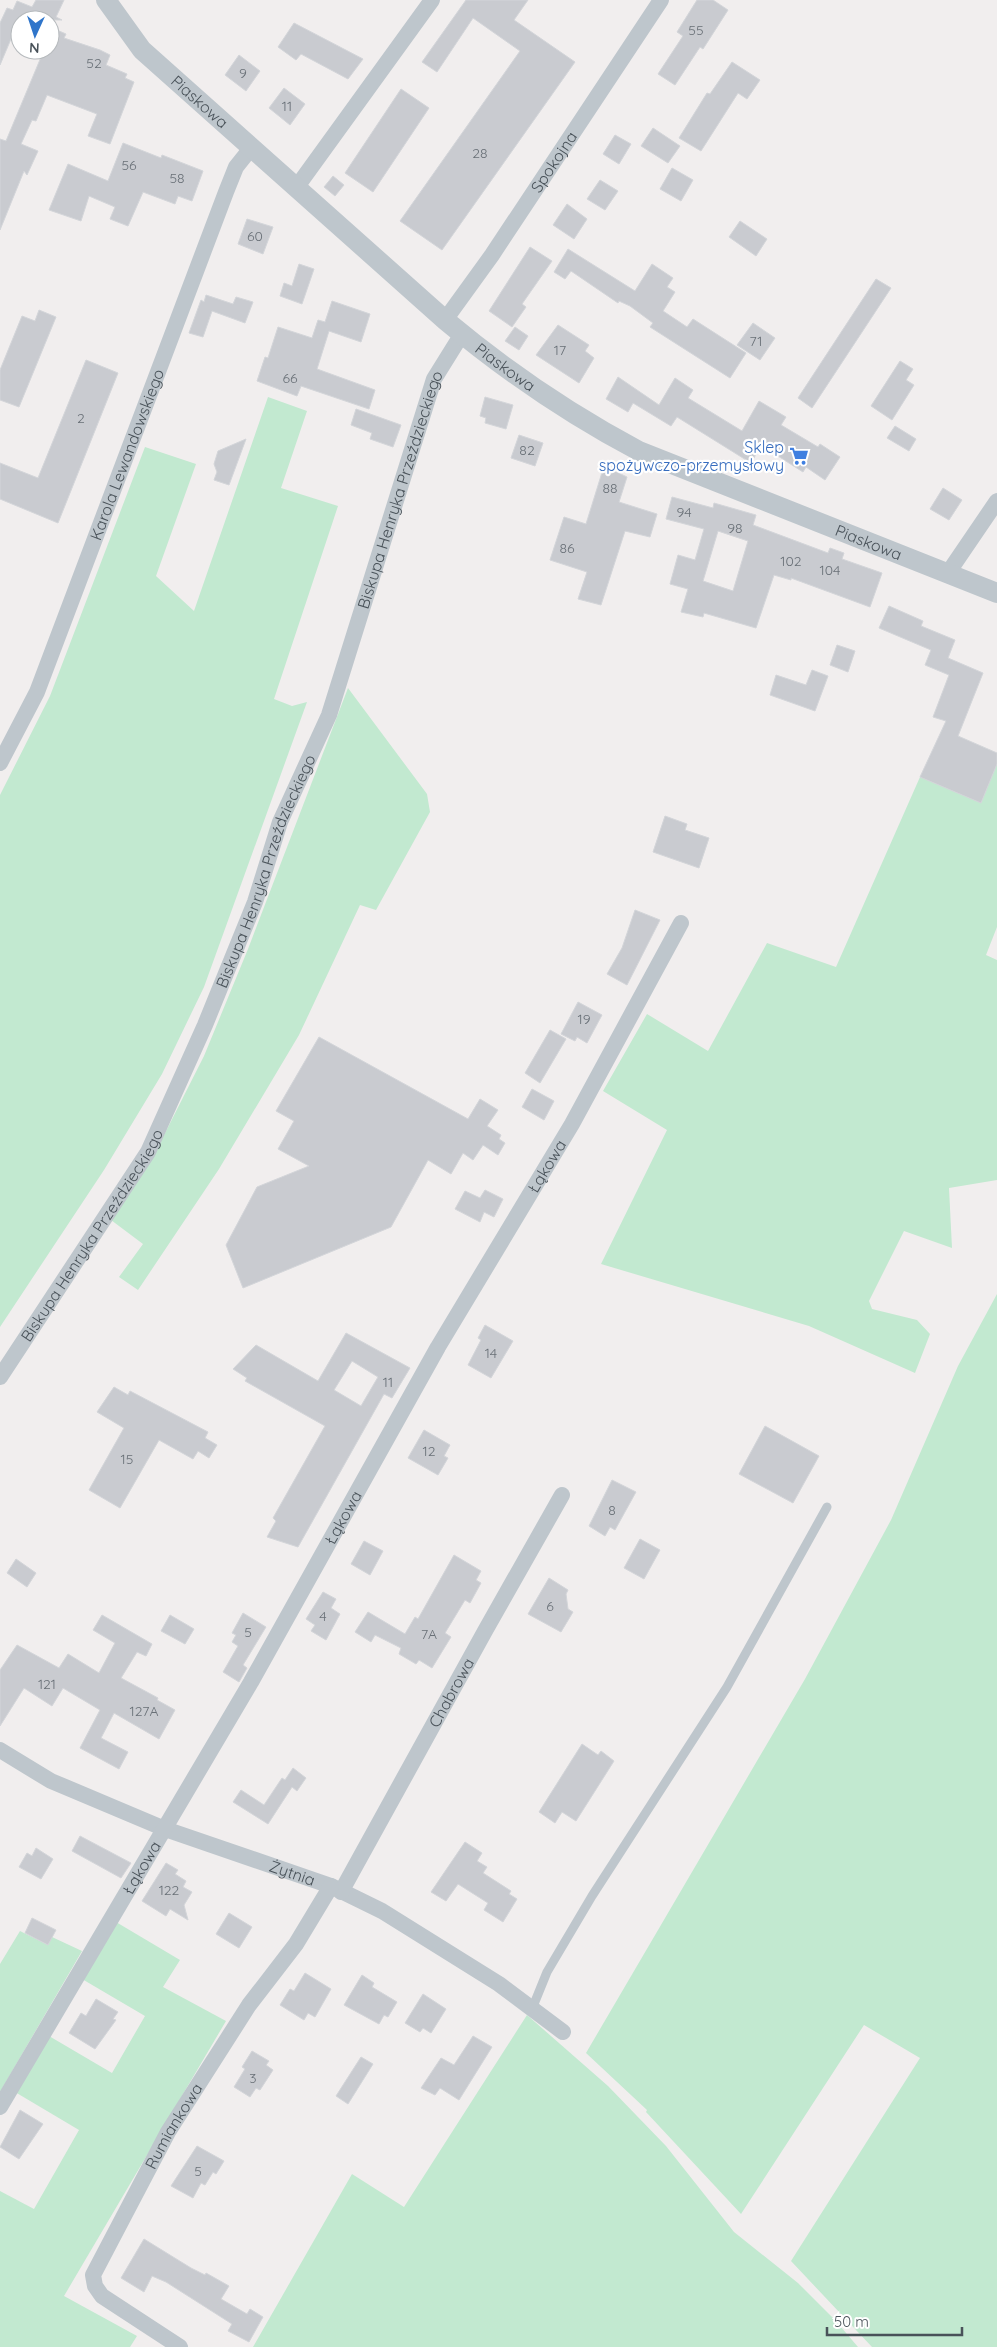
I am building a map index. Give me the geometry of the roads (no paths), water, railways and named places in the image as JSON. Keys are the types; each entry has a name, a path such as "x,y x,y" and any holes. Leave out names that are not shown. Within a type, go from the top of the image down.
{"street":[{"name":"Piaskowa","path":"106,0 142,50 445,320 530,386 593,427 639,451 997,593"},
{"path":"296,188 432,0"},
{"name":"Spokojna","path":"445,320 492,255 661,0"},
{"name":"Karola Lewandowskiego","path":"0,762 37,692 233,174 236,167 252,147"},
{"name":"Biskupa Henryka Przeździeckiego","path":"0,1377 148,1152 205,1025 255,902 280,822 329,715 434,379 462,334"},
{"path":"948,574 997,501"},
{"name":"Łąkowa","path":"0,2107 256,1674 438,1347 572,1124 680,923"},
{"name":"Chabrowa","path":"336,1889 562,1495"},
{"name":"Żytnia","path":"0,1750 50,1781 165,1829 336,1889 382,1911 499,1984 563,2032"},
{"name":"Rumiankowa","path":"180,2347 102,2296 95,2286 93,2276 168,2132 249,2005 336,1889"}],"lane":[{"path":"532,2009 552,1964 592,1896 727,1687 827,1507"}],"place":[{"name":"Sklep spożywczo-przemysłowy","path":"799,456"}]}
